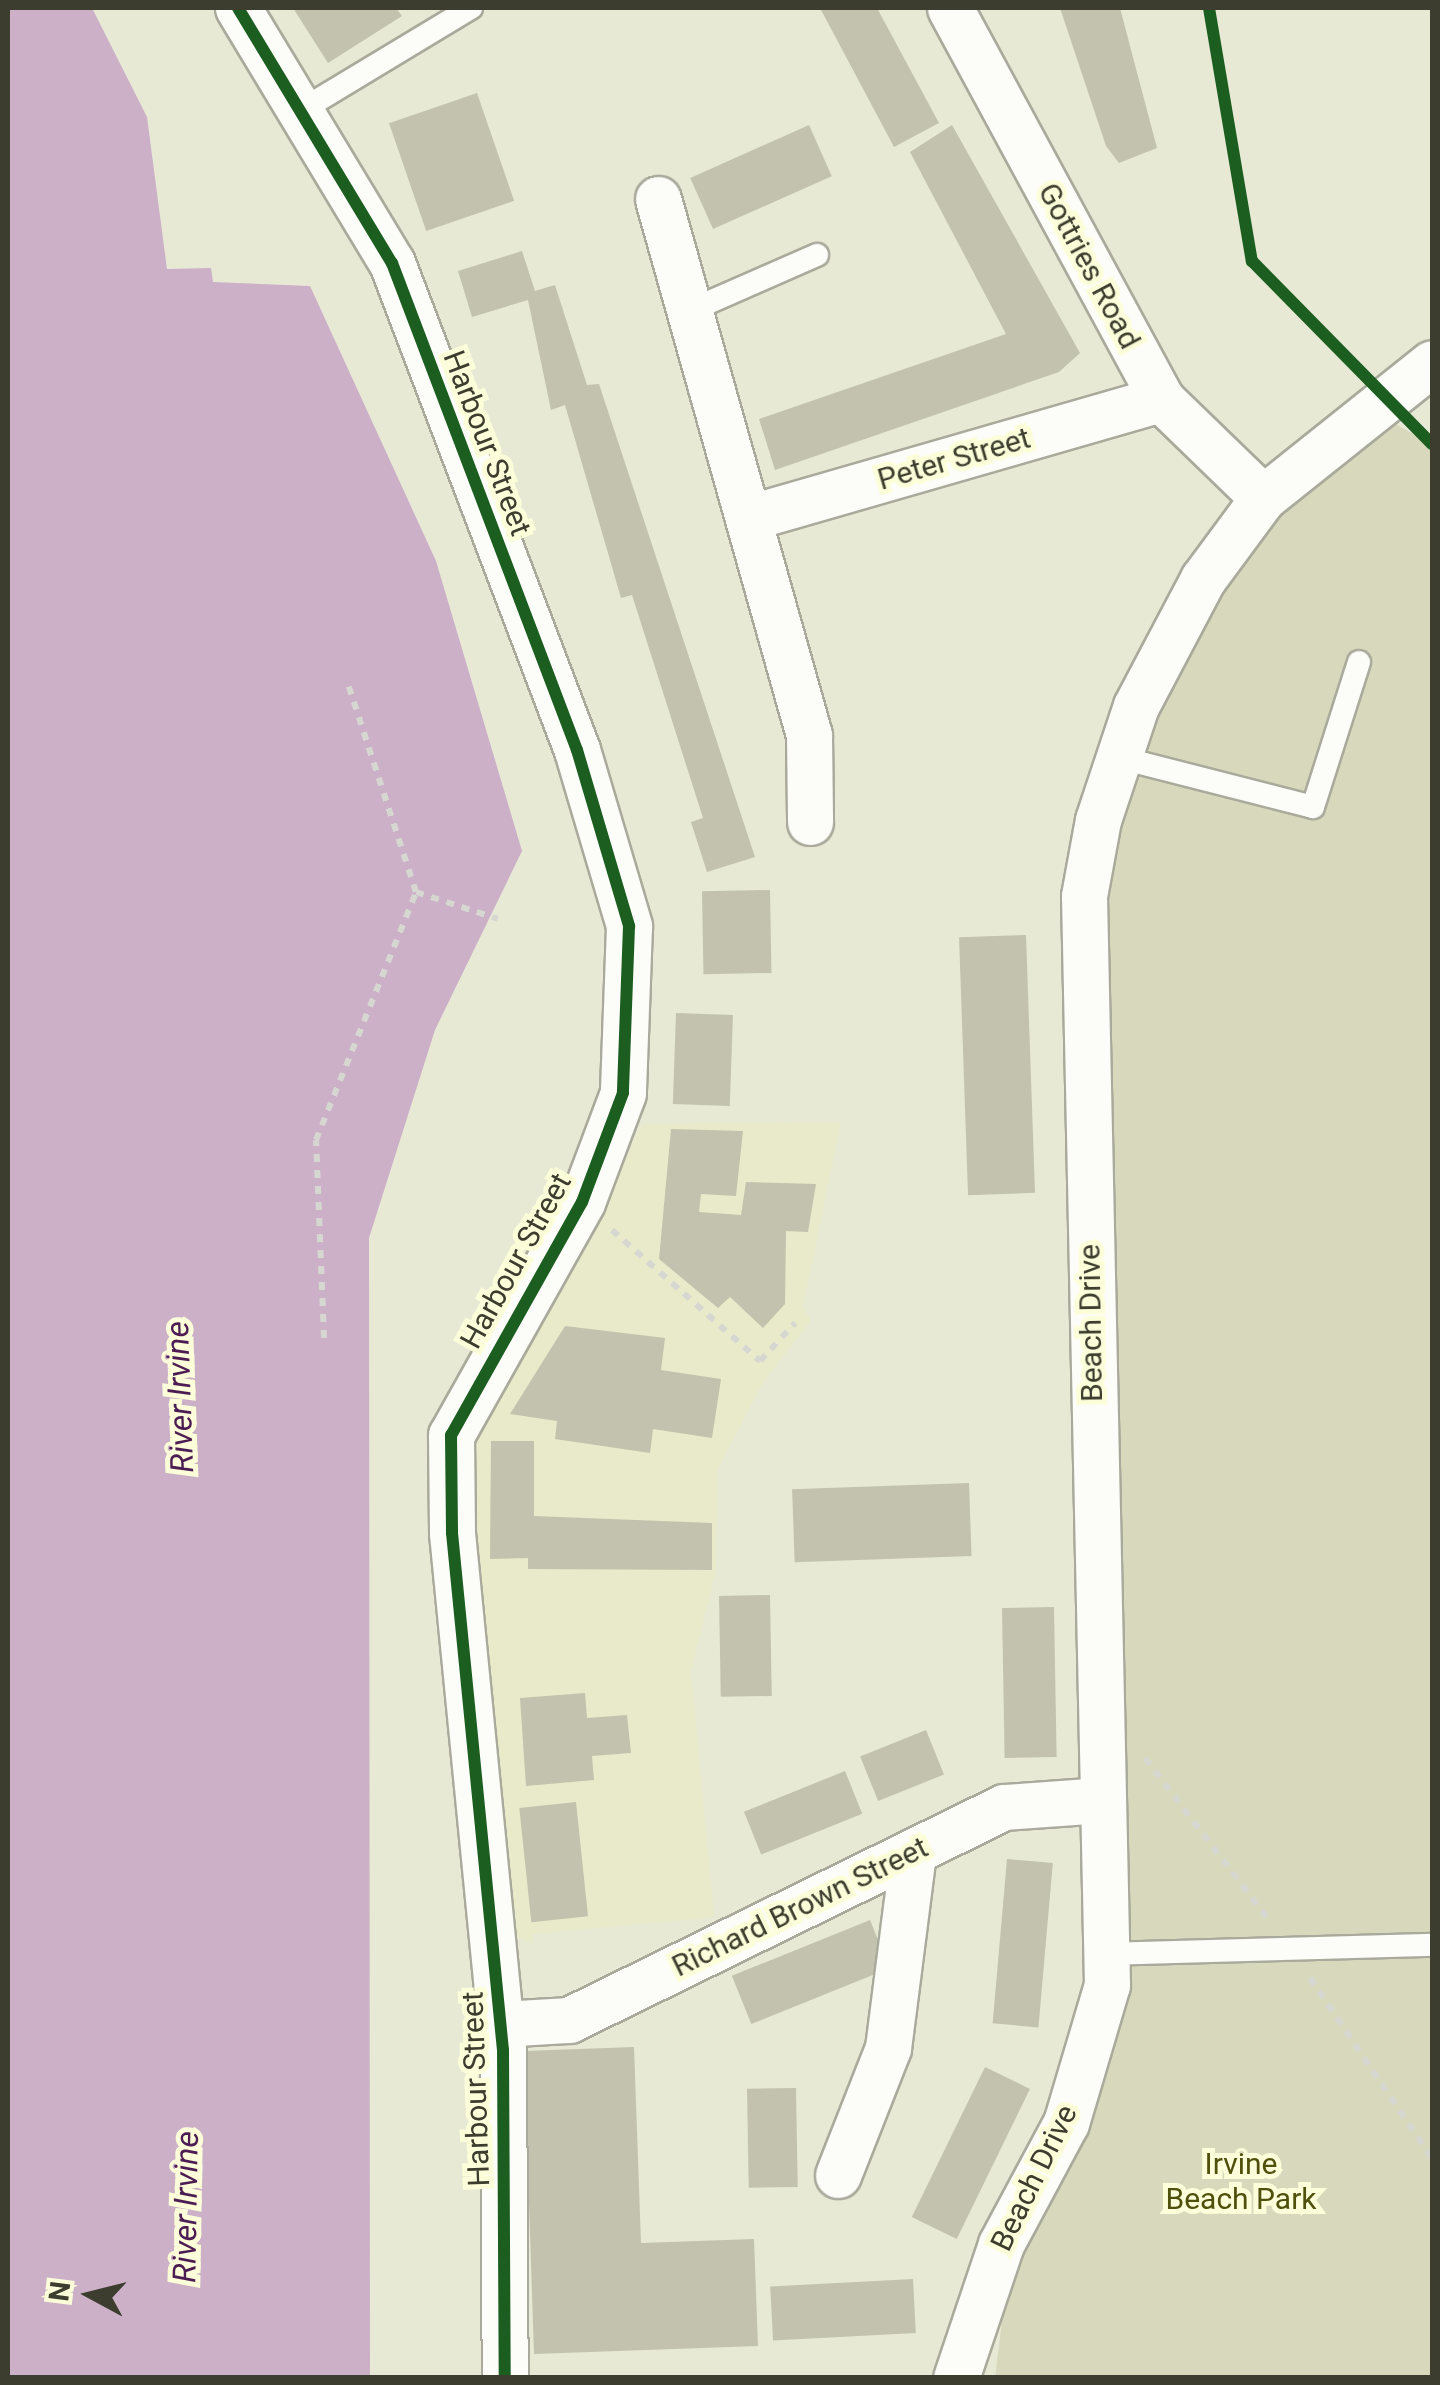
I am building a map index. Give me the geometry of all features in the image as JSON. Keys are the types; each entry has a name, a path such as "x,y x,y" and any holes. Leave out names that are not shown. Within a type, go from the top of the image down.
{"street":[{"name":"Harbour Street","path":"238,8 392,263 577,750 630,926 622,1094 582,1202 451,1435 452,1533 501,2024 505,2378"},
{"name":"Gottries Road","path":"950,8 1161,399 1263,498"},
{"path":"658,199 809,735 810,822"},
{"name":"Beach Drive","path":"946,2377 1001,2244 1066,2122 1107,1986 1084,896 1117,756 1165,642 1263,498 1432,364"},
{"name":"Peter Street","path":"748,518 1161,399"},
{"name":"Richard Brown Street","path":"501,2024 569,2020 1004,1807 1102,1800"},
{"path":"838,2175 888,2048 913,1852"}],"lane":[{"path":"300,111 471,8"},
{"path":"687,312 817,255"},
{"path":"1117,756 1313,807 1359,662"},
{"path":"1106,1954 1432,1946"}],"path":[{"path":"324,1338 316,1140 416,892 348,684"},
{"path":"416,892 498,919"},
{"path":"582,1202 760,1360 795,1322"}],"shaded area":[{"path":"841,1122 803,1307 811,1321 763,1382 717,1471 716,1571 691,1671 714,1917 533,1934 532,1944 516,1936 463,1465 579,1259 642,1124"}],"green space":[{"name":"Irvine Beach Park","path":"1373,412 1432,444 1432,2377 995,2378 1009,2264 1099,2013 1098,821 1237,534"}],"water":[{"name":"River Irvine","path":"8,8 92,8 147,117 167,269 211,268 213,282 310,286 436,561 522,851 435,1030 369,1238 370,2377 8,2377"}],"building":[{"path":"293,8 396,8 402,16 328,63"},
{"path":"820,8 877,8 939,123 894,147"},
{"path":"1060,8 1120,8 1157,148 1119,163 1106,146"},
{"path":"477,93 514,201 426,231 389,123"},
{"path":"809,125 832,176 713,229 690,178"},
{"path":"952,125 1080,353 1059,372 775,470 759,419 1006,334 910,152"},
{"path":"522,251 535,291 555,285 587,385 599,384 755,857 707,872 691,822 703,818 632,595 621,598 565,405 551,410 528,300 472,317 458,271"},
{"path":"770,890 771,973 703,974 702,891"},
{"path":"1026,935 1035,1193 968,1195 959,937"},
{"path":"676,1013 733,1015 730,1106 673,1104"},
{"path":"671,1129 743,1131 736,1196 701,1194 699,1212 741,1215 746,1182 816,1184 808,1232 786,1231 785,1304 763,1328 730,1297 718,1308 659,1259"},
{"path":"565,1326 665,1338 661,1370 721,1379 712,1438 653,1429 650,1453 555,1439 557,1421 510,1414"},
{"path":"491,1441 534,1441 534,1516 712,1523 712,1570 528,1569 528,1558 490,1559"},
{"path":"969,1483 972,1556 795,1562 792,1489"},
{"path":"770,1595 772,1696 721,1697 719,1596"},
{"path":"1054,1607 1057,1757 1005,1758 1002,1608"},
{"path":"585,1693 587,1718 627,1715 631,1753 592,1756 594,1780 526,1786 520,1698"},
{"path":"926,1730 944,1775 878,1801 860,1757"},
{"path":"845,1771 862,1814 761,1854 744,1812"},
{"path":"576,1802 588,1916 531,1922 519,1808"},
{"path":"1007,1859 1053,1863 1038,2027 993,2023"},
{"path":"870,1920 889,1968 751,2024 732,1976"},
{"path":"634,2047 641,2243 754,2239 758,2346 534,2354 524,2051"},
{"path":"985,2067 1030,2089 957,2239 912,2217"},
{"path":"796,2088 798,2187 749,2188 747,2089"},
{"path":"913,2279 916,2333 773,2340 770,2286"}],"cycle path":[{"path":"238,8 392,263 577,750 629,926 623,1093 582,1202 451,1435 452,1533 503,2050 505,2378"},
{"path":"1209,8 1252,261 1432,444"}]}
